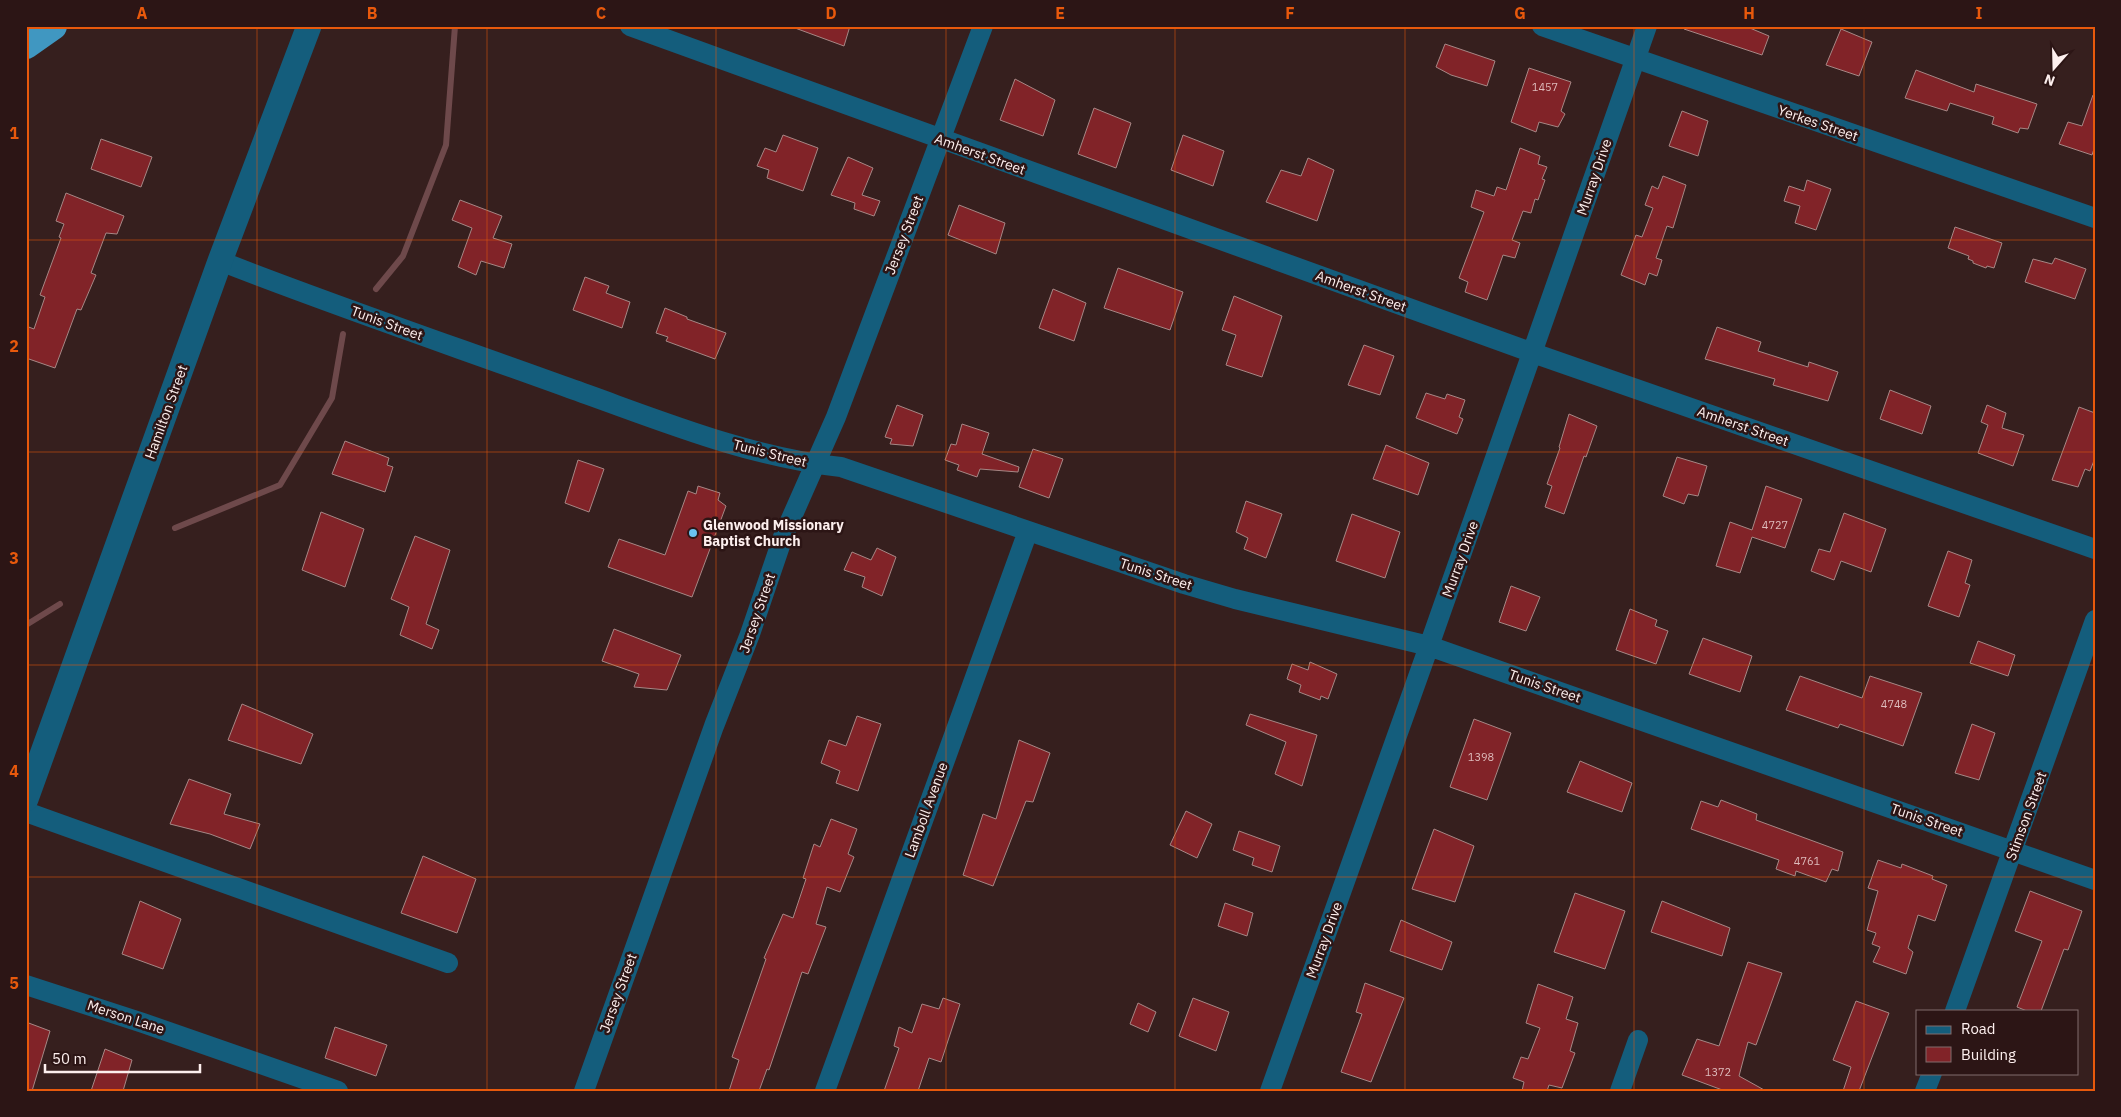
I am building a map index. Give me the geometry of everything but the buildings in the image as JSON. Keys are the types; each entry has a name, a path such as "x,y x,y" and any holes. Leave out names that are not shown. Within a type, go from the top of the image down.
{"highway":[{"path":"26,46 53,26"}],"street":[{"path":"26,28 30,26"},
{"name":"Hamilton Street","path":"26,799 220,261 309,26"},
{"name":"Amherst Street","path":"630,26 1533,353 2095,549"},
{"name":"Jersey Street","path":"584,1091 714,726 750,634 783,537 836,417 983,26"},
{"name":"Yerkes Street","path":"1542,26 1635,60 2095,218"},
{"name":"Murray Drive","path":"1270,1091 1533,353 1647,26"},
{"name":"Tunis Street","path":"220,261 412,332 684,428 766,454 841,467 1184,584 1429,646 2095,880"},
{"name":"Lamboll Avenue","path":"825,1091 1028,531"},
{"name":"Stimson Street","path":"1955,1010 2095,620"},
{"path":"26,812 448,963"},
{"name":"Merson Lane","path":"26,985 143,1022 338,1091"},
{"path":"1620,1091 1638,1040"},
{"path":"1925,1091 1932,1074"}],"waterway":[{"path":"376,289 403,256 446,145 455,26"},
{"path":"175,528 280,485 332,398 343,334"},
{"path":"26,625 60,604"}],"place":[{"name":"Glenwood Missionary Baptist Church","path":"693,533"}]}
